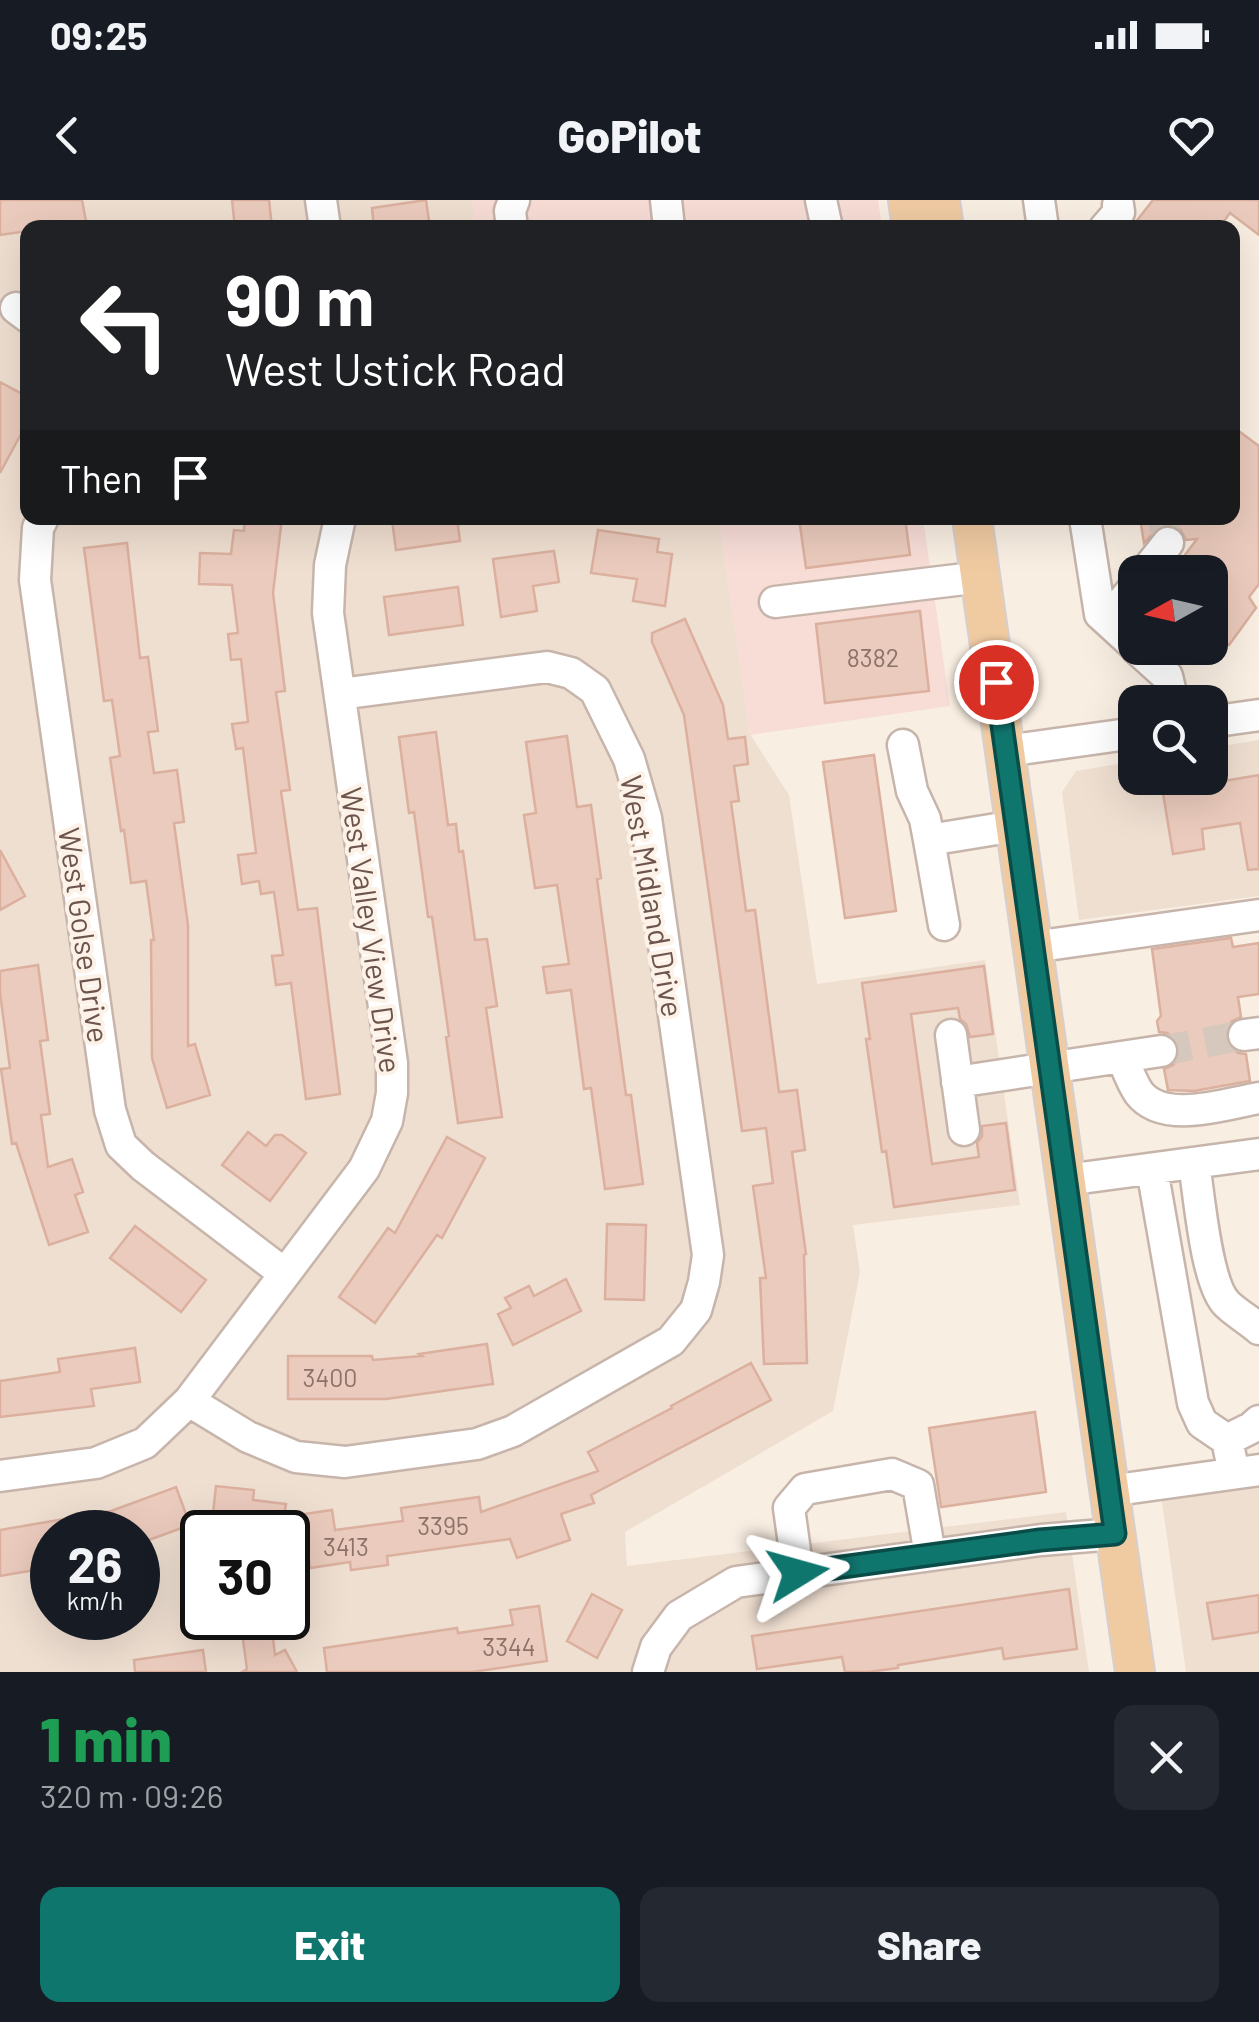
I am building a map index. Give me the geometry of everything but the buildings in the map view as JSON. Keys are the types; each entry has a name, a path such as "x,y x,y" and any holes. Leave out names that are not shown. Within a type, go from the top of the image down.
{"main road":[{"path":"973,525 1134,1672"}],"street":[{"name":"West Golse Drive","path":"40,525 35,580 107,1091 121,1145 285,1274"},
{"name":"West Valley View Drive","path":"0,1476 96,1463 145,1444 189,1401 364,1169 386,1121 392,1093 392,1063 328,614 330,565 339,525"},
{"path":"1087,525 1100,614 1118,630"},
{"path":"1158,555 1168,543"},
{"path":"776,602 980,577"},
{"path":"1100,614 1118,605"},
{"path":"1155,665 1167,676 1169,685"},
{"name":"West Midland Drive","path":"189,1401 248,1436 296,1457 346,1462 478,1444 513,1431 670,1342 696,1310 704,1282 708,1255 646,818 630,759 595,690 572,672 547,667 340,694"},
{"path":"1228,719 1259,715"},
{"path":"1006,751 1118,735"},
{"path":"903,746 912,791 925,819 944,924"},
{"path":"929,840 1015,826"},
{"path":"1034,947 1259,915"},
{"path":"951,1035 964,1130"},
{"path":"957,1082 1161,1051"},
{"path":"1122,1057 1138,1092 1150,1104 1168,1110 1192,1110 1259,1098"},
{"path":"1066,1180 1259,1154"},
{"path":"1194,1163 1213,1281 1226,1303 1259,1329"},
{"path":"1108,1490 1246,1472 1227,1440 1202,1423 1193,1403 1152,1169"},
{"path":"1227,1440 1259,1421"},
{"path":"798,1573 789,1508 805,1488 892,1474 918,1485 930,1555"},
{"path":"648,1672 656,1647 679,1616 736,1582 1040,1540 1115,1534"}],"shaded area":[{"path":"0,200 472,200 475,220 20,220 20,525 720,525 750,734 789,795 817,984 985,960 1020,1205 853,1225 860,1272 833,1411 625,1532 627,1566 1066,1512 1089,1672 0,1672"},
{"path":"472,200 878,200 881,220 475,220"},
{"path":"720,525 924,525 950,706 750,735"},
{"path":"1259,740 1259,896 1079,920 1062,792 1076,771 1118,764 1118,795 1228,795 1228,745"},
{"path":"1259,1481 1259,1672 1186,1672 1161,1495"}],"tunnel":[{"path":"1164,525 1168,543"},
{"path":"1161,1051 1244,1035"}],"route":[{"path":"798,1573 1040,1540 1115,1534 996,682"}]}
